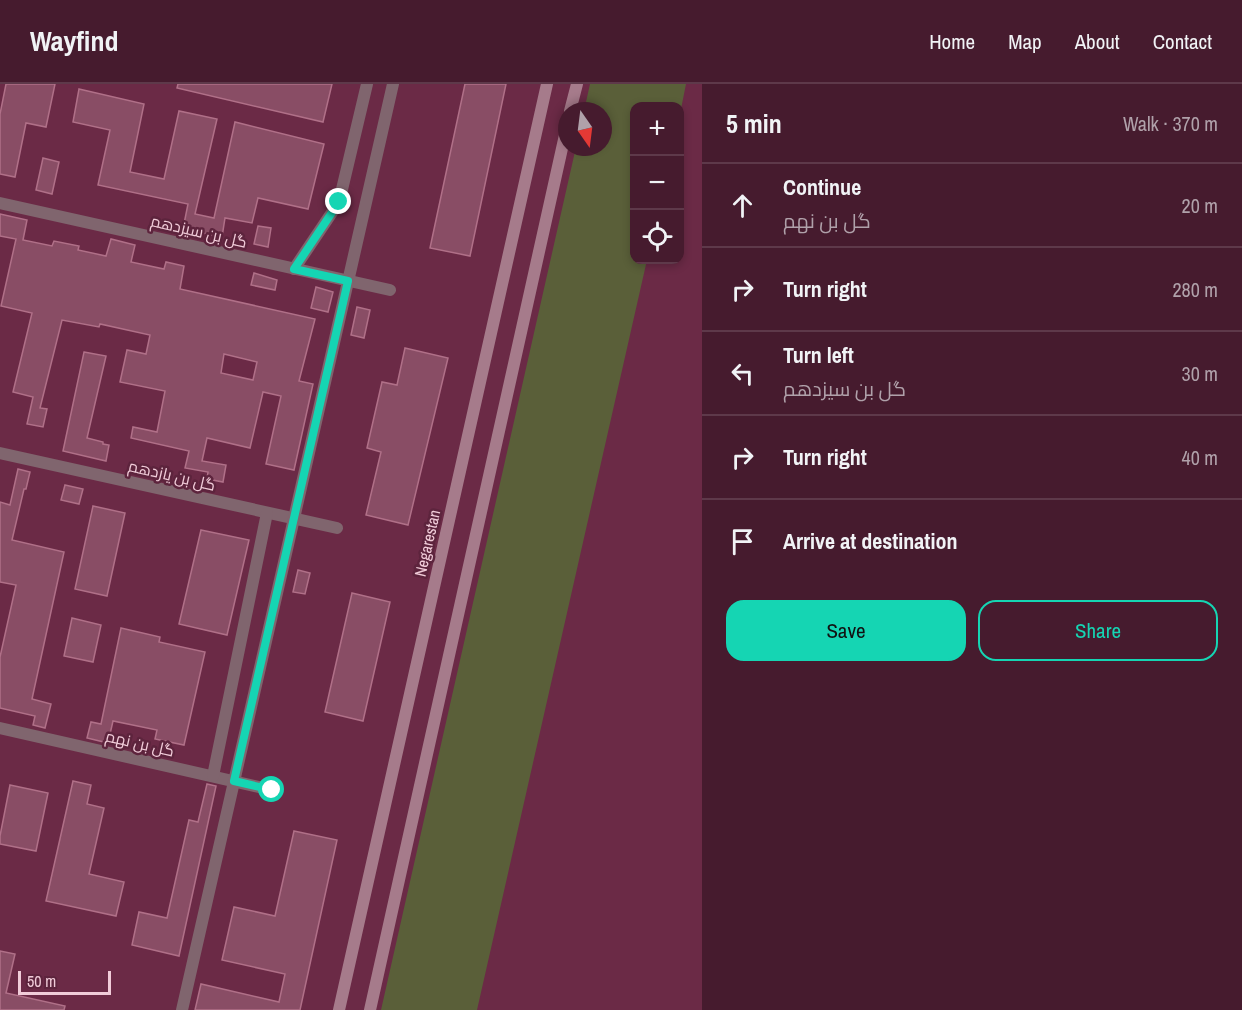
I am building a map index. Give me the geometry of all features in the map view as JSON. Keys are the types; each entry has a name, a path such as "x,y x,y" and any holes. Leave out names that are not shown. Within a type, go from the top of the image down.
{"street":[{"path":"294,269 339,202 367,84"},
{"path":"182,1010 393,84"},
{"name":"Negarestan","path":"339,1010 547,84"},
{"path":"572,102 576,84"},
{"path":"370,1010 560,156"},
{"name":"گل بن سیزدهم","path":"0,203 390,290"},
{"name":"گل بن یازدهم","path":"0,453 337,528"},
{"path":"213,776 267,513"},
{"name":"گل بن نهم","path":"0,728 272,790"}],"shaded area":[{"path":"0,84 702,84 702,1010 0,1010"}],"green space":[{"path":"590,84 686,84 682,102 630,102 630,264 646,264 477,1010 381,1010 574,156 612,156 612,102 586,102"}],"building":[{"path":"6,84 55,84 46,127 26,123 15,177 0,174 0,114"},
{"path":"178,84 332,84 323,122 177,88"},
{"path":"465,84 506,84 470,256 430,248"},
{"path":"79,89 144,104 130,172 164,179 179,111 217,119 195,214 214,218 235,122 324,144 308,209 258,198 252,223 225,218 222,237 183,229 188,204 98,185 110,130 73,122"},
{"path":"43,158 59,162 52,194 36,190"},
{"path":"0,214 27,220 23,240 52,246 54,241 79,246 78,250 106,256 111,239 135,245 131,262 164,269 166,262 184,266 180,289 315,319 299,381 313,384 294,470 266,464 281,396 263,392 250,448 207,438 202,461 226,465 223,482 207,479 208,472 185,468 189,451 131,438 133,427 157,432 165,391 120,382 127,350 146,354 150,335 100,324 99,327 62,320 40,408 47,409 43,427 27,424 33,397 13,392 32,313 1,306 16,239 0,236","holes":["224,354 257,362 253,380 221,373"]},
{"path":"258,226 271,228 268,247 254,244"},
{"path":"254,273 277,280 275,290 251,285"},
{"path":"316,287 333,292 328,312 311,308"},
{"path":"357,307 370,310 364,338 351,335"},
{"path":"405,348 448,358 408,525 366,515 381,452 367,448 382,382 397,385"},
{"path":"84,352 106,356 87,438 109,445 106,461 63,451"},
{"path":"18,469 30,472 12,540 64,552 32,699 51,704 45,728 33,725 35,716 0,708 0,657 16,585 0,582 0,502 10,505"},
{"path":"65,485 83,489 79,504 61,500"},
{"path":"93,506 125,513 107,596 75,589"},
{"path":"201,530 249,540 227,635 179,624"},
{"path":"298,570 310,573 305,594 293,592"},
{"path":"352,593 390,602 363,721 325,712"},
{"path":"72,618 101,625 93,662 64,656"},
{"path":"121,628 160,637 159,642 205,652 184,745 155,739 157,730 113,721 108,743 87,738 91,722 101,724"},
{"path":"73,781 91,785 87,804 104,808 89,874 124,882 116,916 46,901"},
{"path":"207,784 216,786 179,956 132,945 139,912 167,918 189,820 198,822"},
{"path":"10,785 48,793 36,851 0,844"},
{"path":"294,831 337,840 300,1010 195,1010 201,984 279,1002 285,974 222,960 234,907 275,916"},
{"path":"0,951 15,954 6,993 65,1006 64,1010 0,1010"}],"route":[{"path":"272,790 234,781 348,281 294,269 339,202"}]}
